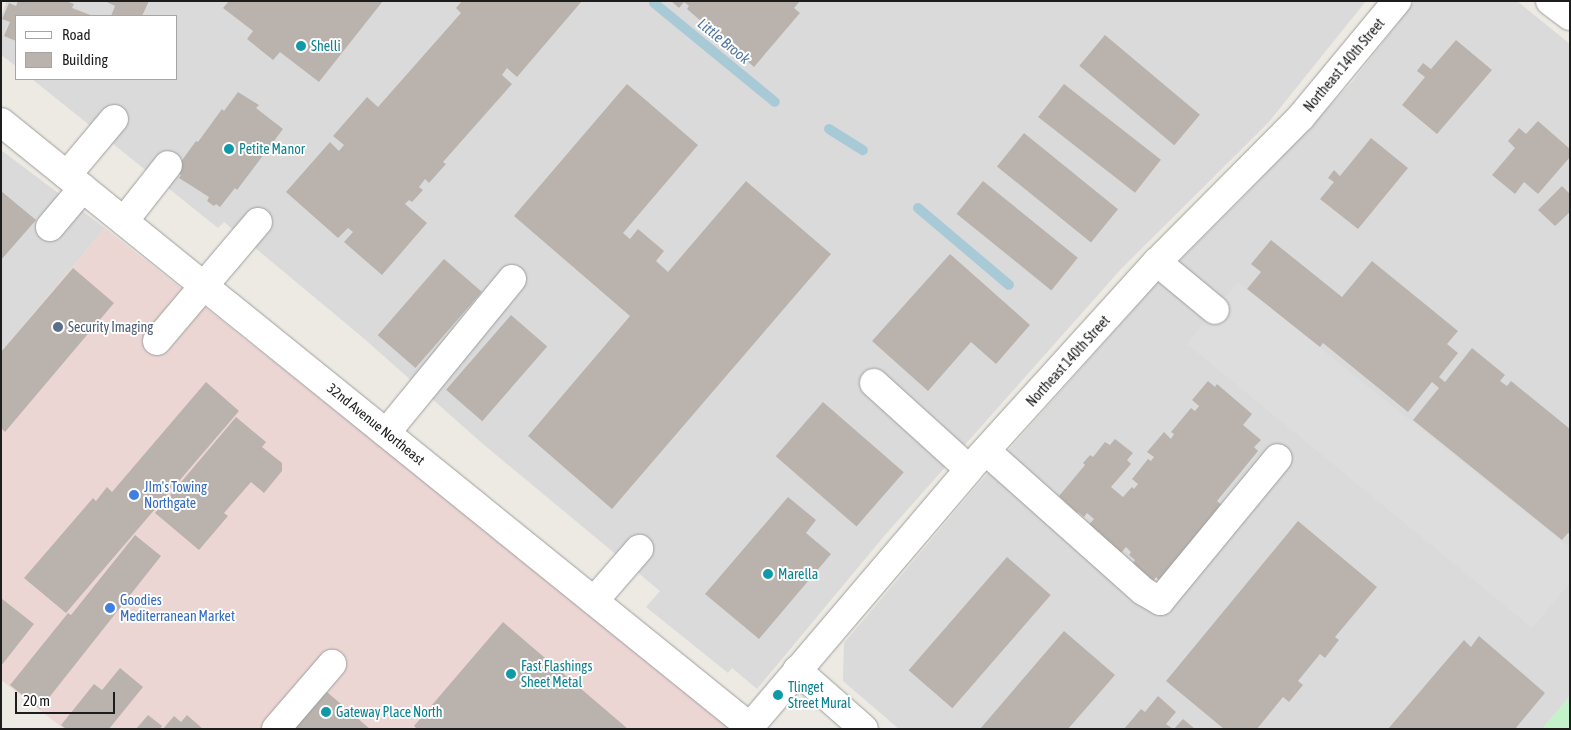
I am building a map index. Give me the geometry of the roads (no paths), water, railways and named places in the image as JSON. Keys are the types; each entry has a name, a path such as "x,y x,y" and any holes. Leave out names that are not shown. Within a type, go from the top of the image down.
{"street":[{"name":"Northeast 140th Street","path":"749,728 978,460 1157,262 1301,117 1397,1"},
{"path":"1550,1 1570,16"},
{"path":"50,227 75,181 114,119"},
{"name":"32nd Avenue Northeast","path":"1,122 594,600 749,728"},
{"path":"124,221 168,165"},
{"path":"157,341 258,222"},
{"path":"1157,262 1215,310"},
{"path":"386,433 512,279"},
{"path":"874,383 978,460 1143,591 1160,601 1278,458"},
{"path":"594,600 639,549"},
{"path":"276,729 332,664"},
{"path":"798,670 864,729"}],"waterway":[{"name":"Little Brook","path":"654,3 775,102"},
{"name":"Little Brook","path":"829,129 863,150"},
{"name":"Little Brook","path":"918,208 1009,285"}],"place":[{"name":"Shelli","path":"301,46"},
{"name":"Petite Manor","path":"229,149"},
{"name":"Security Imaging","path":"58,327"},
{"name":"JIm's Towing Northgate","path":"134,495"},
{"name":"Marella","path":"768,574"},
{"name":"Goodies Mediterranean Market","path":"110,608"},
{"name":"Fast Flashings Sheet Metal","path":"511,674"},
{"name":"Tlinget Street Mural","path":"778,695"},
{"name":"Gateway Place North","path":"326,712"}]}
